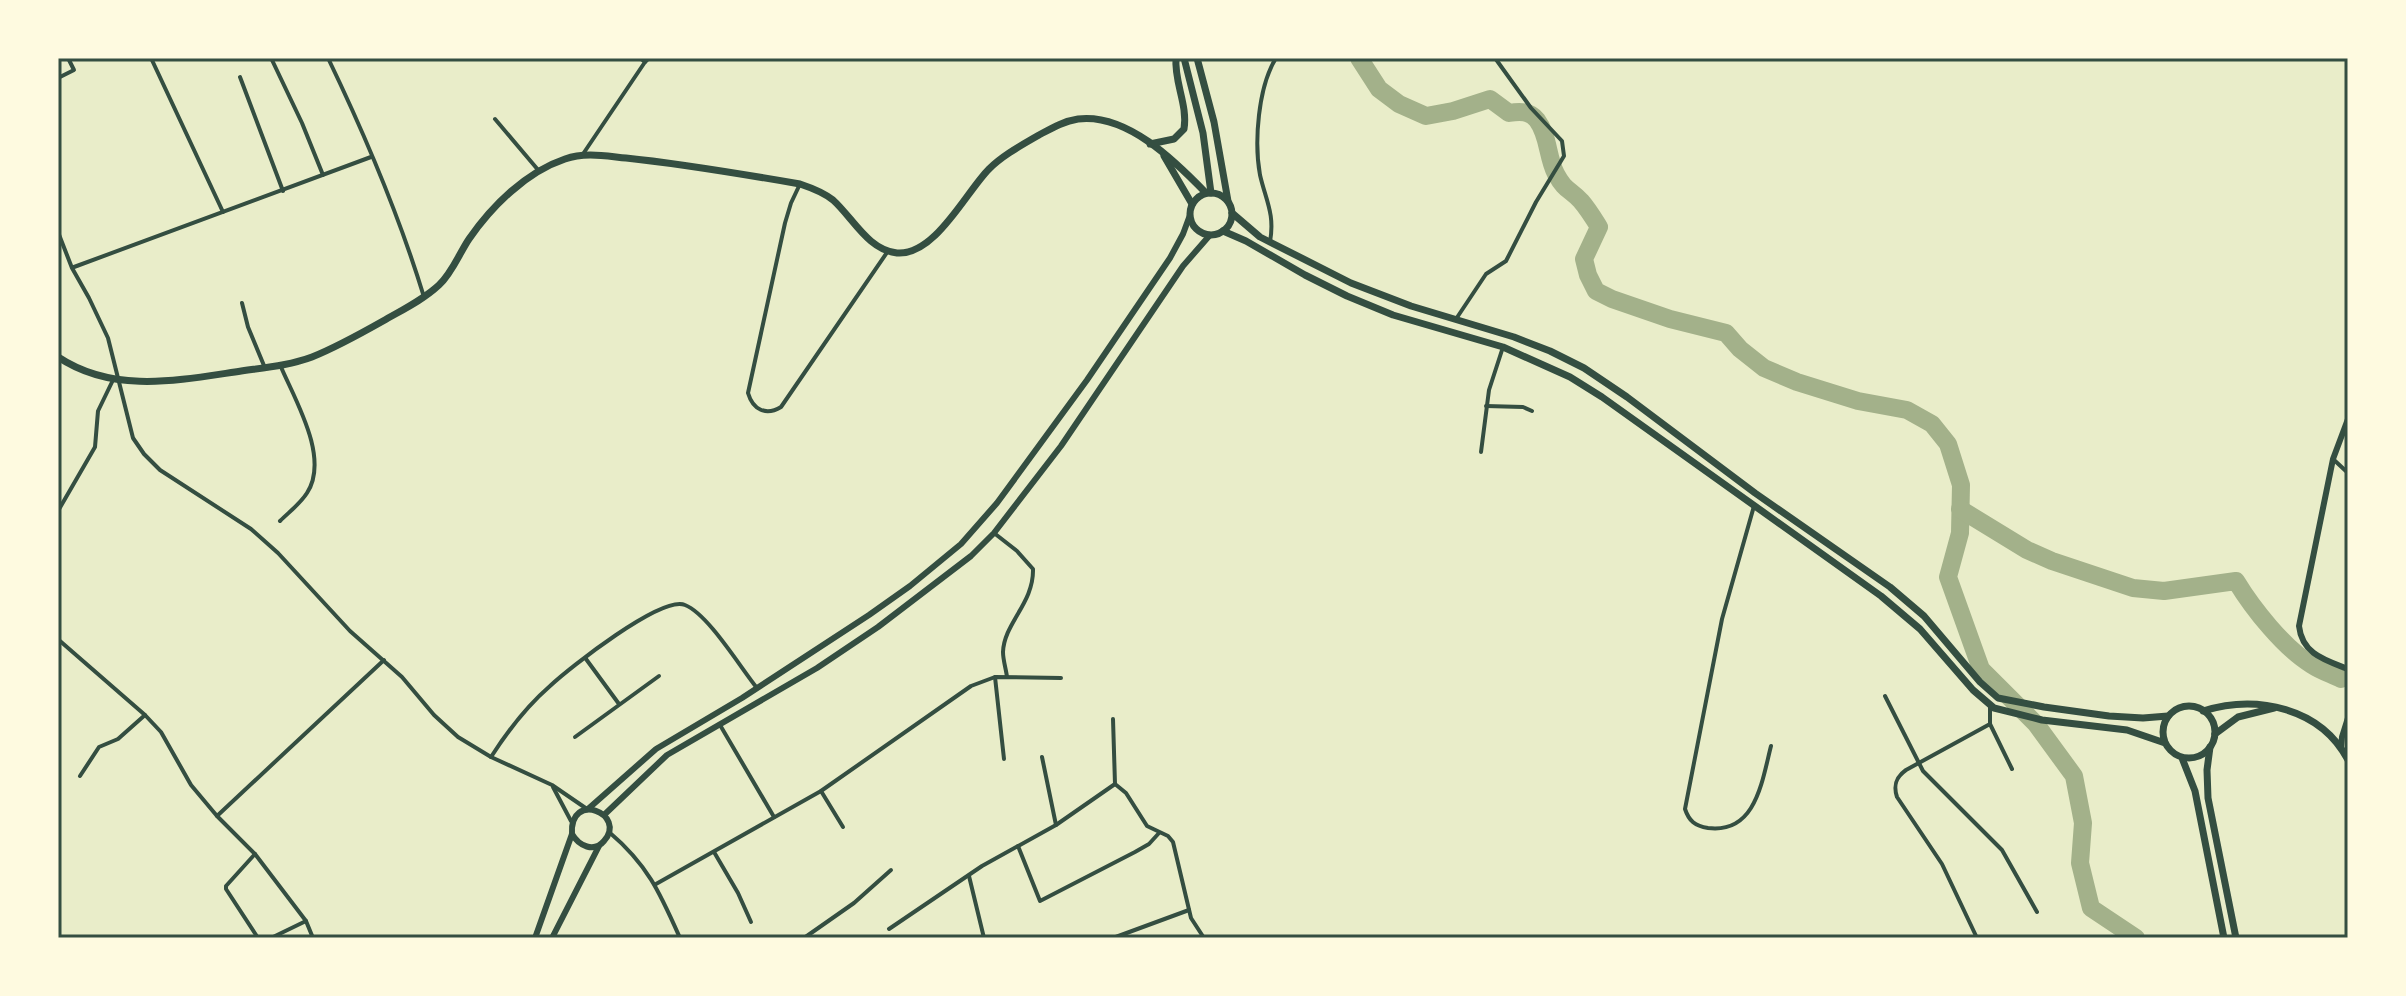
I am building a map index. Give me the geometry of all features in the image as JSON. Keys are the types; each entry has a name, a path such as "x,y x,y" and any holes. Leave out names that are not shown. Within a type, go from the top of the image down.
{"main road":[{"path":"1150,144 1174,139 1184,129 1185,116 1176,58"},
{"path":"1184,58 1203,133 1208,193"},
{"path":"1197,58 1214,122 1228,201 1232,213 1250,231 1351,283 1550,351 1584,368 1890,587 1924,616 1986,688 2004,700 2118,717 2168,716"},
{"path":"58,357 115,380 144,383 190,380 310,358 424,298 442,283 469,239 516,187 566,158 590,154 666,162 800,184 818,190 833,201 880,248 899,253 917,249 938,232 997,161 1055,126 1081,119 1105,121 1130,131 1160,150 1208,193 1217,194 1228,201"},
{"path":"535,938 572,834 572,823 580,813 656,749 757,688 910,586 961,544 987,515 1087,380 1183,234 1192,204 1160,150"},
{"path":"1192,204 1208,193"},
{"path":"604,815 667,755 817,668 878,627 947,576 994,533 1061,446 1183,266 1210,235 1223,231 1230,223 1232,213"},
{"path":"1190,215 1197,229 1210,235"},
{"path":"1223,231 1331,289 1369,305 1503,347 1570,377 1817,550 1909,619 1990,706 2042,720 2120,729 2165,743"},
{"path":"2348,419 2333,459 2299,626 2302,641 2312,653 2348,669"},
{"path":"987,515 1000,526"},
{"path":"2210,747 2200,756 2182,758 2173,754 2165,743 2162,729 2168,716 2185,706 2203,711 2231,705 2280,707 2302,715 2328,731 2348,760"},
{"path":"2236,938 2208,798 2210,747 2215,734 2238,717 2280,707"},
{"path":"2203,711 2212,721 2215,734"},
{"path":"2341,747 2348,718"},
{"path":"2182,758 2195,791 2224,938"},
{"path":"552,938 609,832 609,822 604,815 588,809"},
{"path":"572,834 581,845 599,846"}],"street":[{"path":"58,78 74,70 68,58"},
{"path":"151,58 223,212"},
{"path":"328,58 405,233 424,298"},
{"path":"1270,242 1273,219 1259,169 1257,135 1267,76 1276,58"},
{"path":"1456,319 1486,274 1506,261 1565,150 1562,141 1531,108 1495,58"},
{"path":"582,156 645,59"},
{"path":"272,60 323,175"},
{"path":"240,77 283,191"},
{"path":"495,119 539,171"},
{"path":"72,268 371,157"},
{"path":"800,184 785,223 748,393 751,404 760,410 772,412 781,407 889,250"},
{"path":"58,232 72,268 108,338 115,380 133,438 144,454 160,470 251,529 278,553 350,631 402,677 434,715 458,737 491,757 552,785 588,809"},
{"path":"242,303 265,368"},
{"path":"1481,452 1489,390 1503,347"},
{"path":"280,365 313,442 315,464 309,492 280,521"},
{"path":"58,511 95,447 98,411 115,380"},
{"path":"1486,406 1523,407 1532,411"},
{"path":"2333,459 2348,473"},
{"path":"1754,506 1719,634 1685,809 1690,820 1700,827 1722,830 1740,821 1759,790 1771,746"},
{"path":"994,533 1033,569 1031,588 1006,639 1003,652 1007,677"},
{"path":"491,757 506,734 550,686 625,628 659,608 682,603 700,614 757,688"},
{"path":"60,641 161,732 191,785 255,854 306,921 313,938"},
{"path":"586,659 619,704"},
{"path":"217,816 384,660"},
{"path":"575,737 659,676"},
{"path":"995,677 1004,759"},
{"path":"656,884 821,791 971,686 995,677 1061,678"},
{"path":"1885,696 1929,780 2002,850 2037,912"},
{"path":"1990,706 1990,724 2012,769"},
{"path":"80,776 99,747 118,739 145,715"},
{"path":"1113,719 1115,784 1126,793 1147,826 1171,838 1189,910 1204,938"},
{"path":"1977,938 1942,864 1895,791 1900,773 1990,724"},
{"path":"720,725 774,817"},
{"path":"1042,757 1056,825"},
{"path":"889,929 982,866 1056,825 1115,784"},
{"path":"552,785 572,823"},
{"path":"821,791 843,827"},
{"path":"609,832 629,849 656,884 680,938"},
{"path":"1018,846 1040,901 1149,844 1159,833"},
{"path":"714,852 751,922"},
{"path":"255,854 226,889 258,938"},
{"path":"804,938 871,889 891,870"},
{"path":"969,876 984,938"},
{"path":"1113,938 1189,910"},
{"path":"271,938 306,921"}],"waterway":[{"path":"1359,58 1379,89 1399,104 1426,116 1490,99 1509,113 1524,112 1534,117 1544,133 1559,180 1581,201 1599,227 1584,259 1596,291 1670,319 1726,333 1764,368 1797,382 1858,401 1907,410 1932,424 1948,444 1961,485 1960,533 1948,577 1981,669 2036,724 2074,776 2083,823 2080,863 2091,908 2136,938"},
{"path":"1960,509 2027,550 2133,588 2164,591 2236,581 2260,615 2291,649 2315,667 2341,679"}]}
